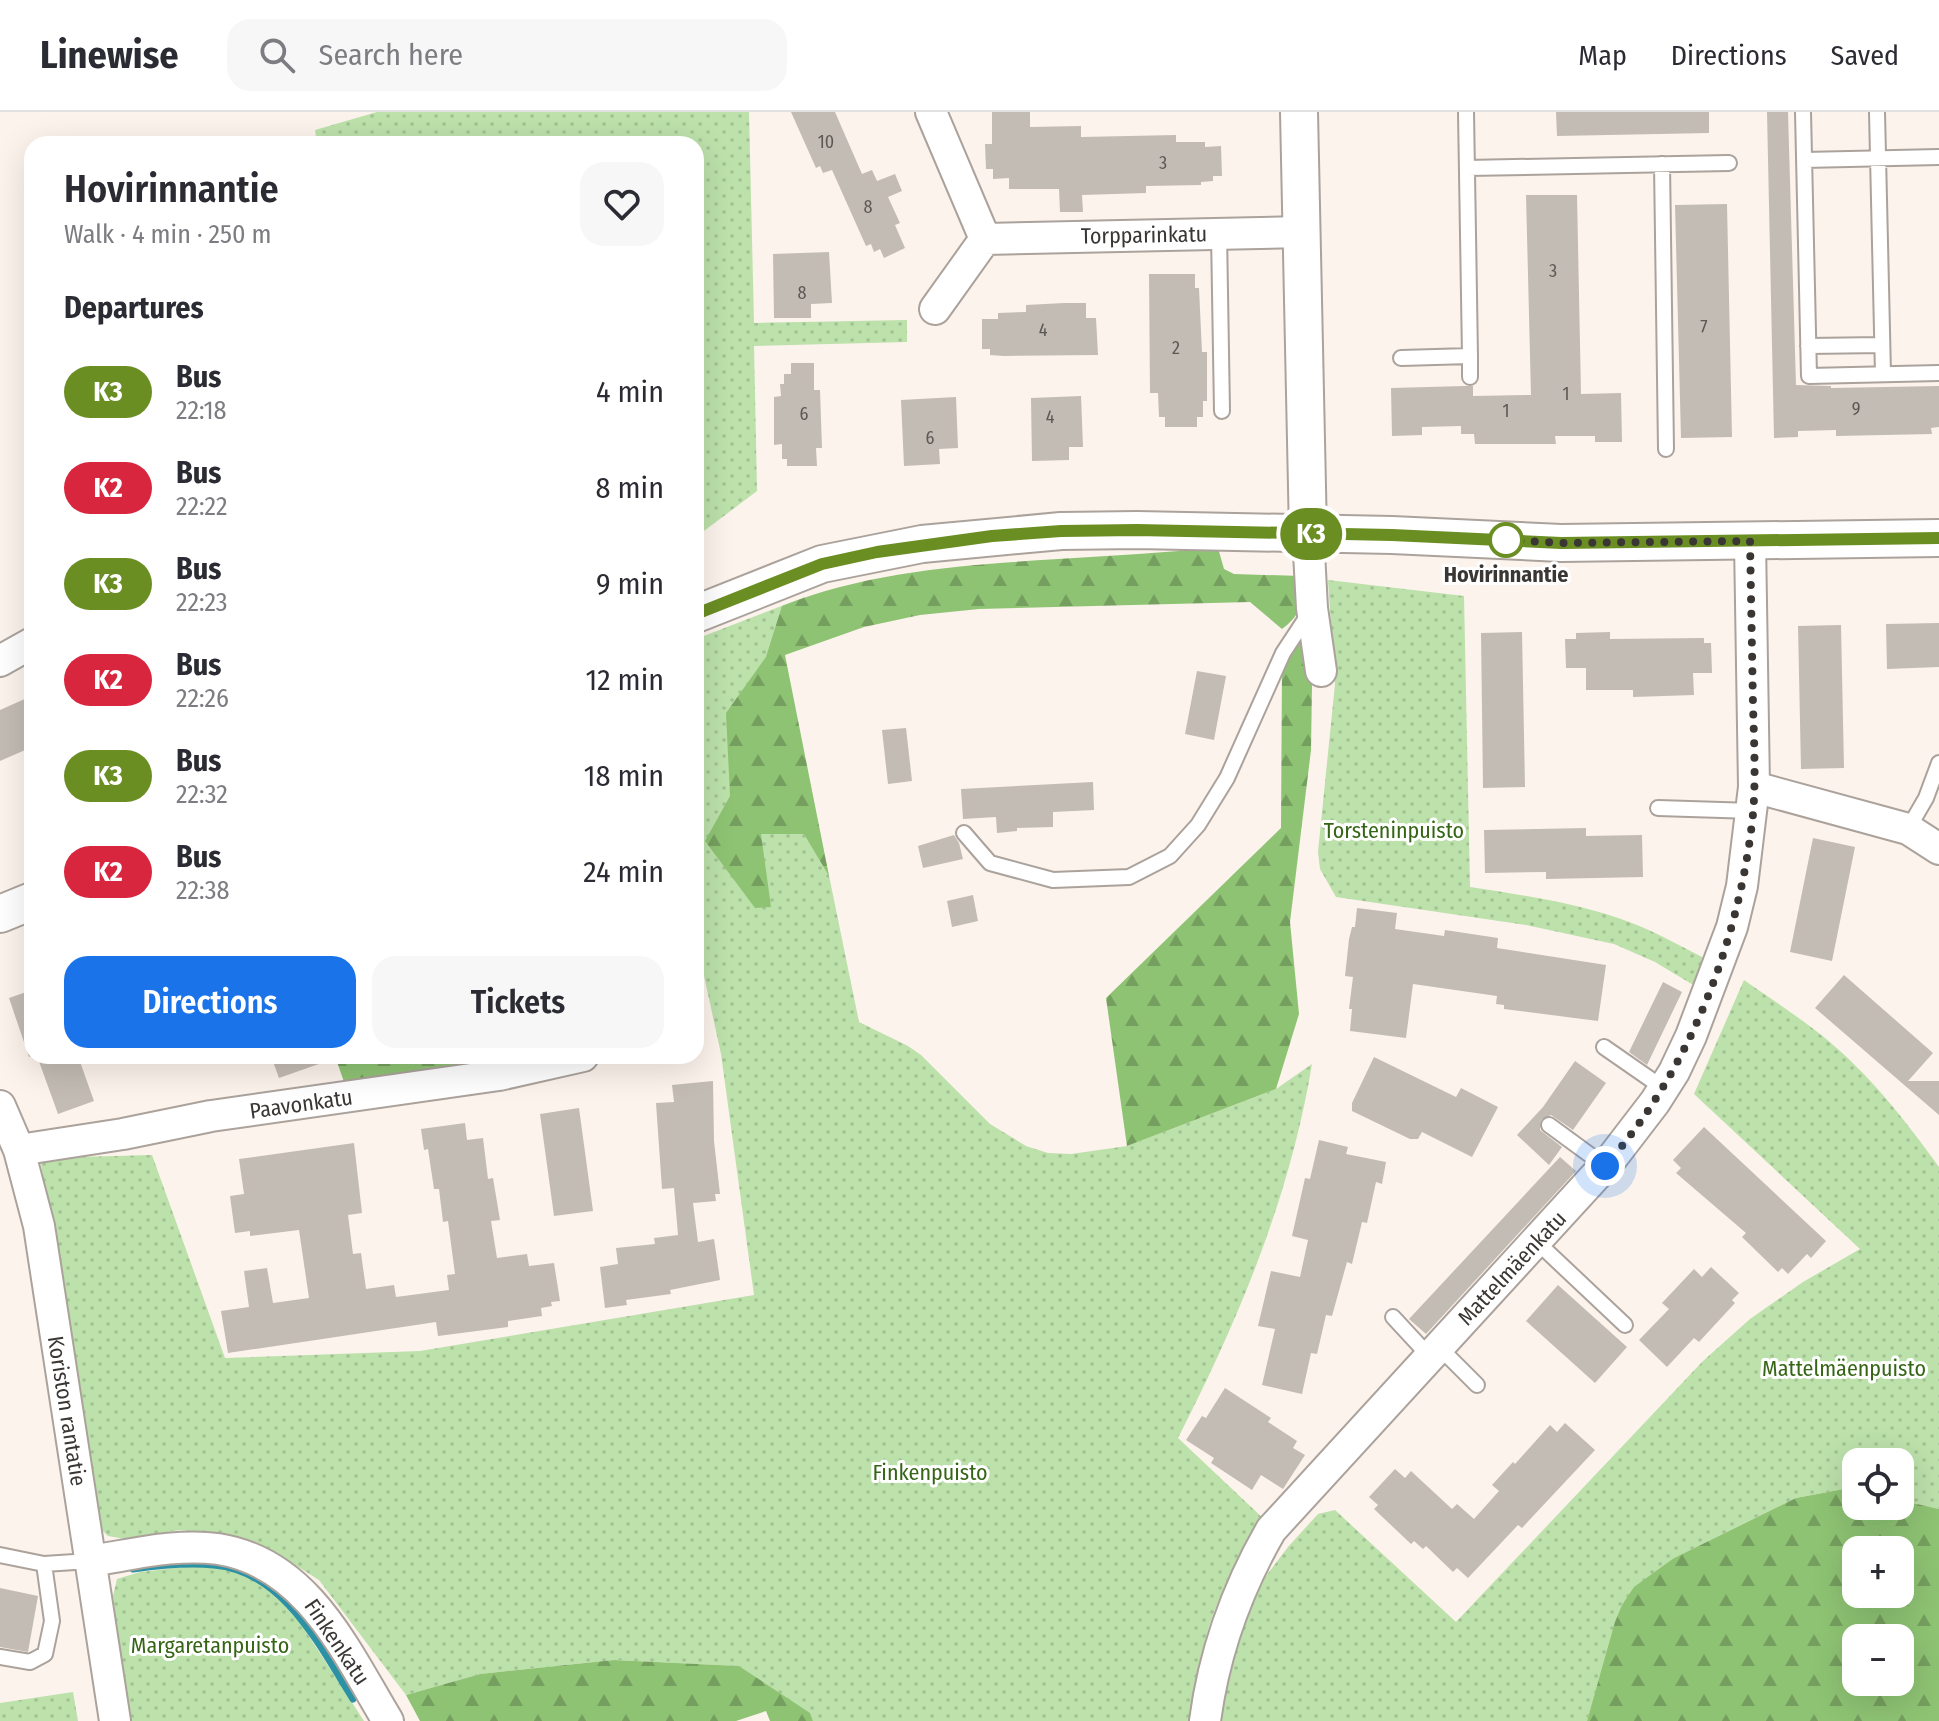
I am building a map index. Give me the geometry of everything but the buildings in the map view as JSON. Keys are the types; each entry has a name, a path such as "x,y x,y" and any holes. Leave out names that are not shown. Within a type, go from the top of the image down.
{"street":[{"path":"931,112 985,239 935,309"},
{"path":"1299,112 1308,534 1312,608 1321,671"},
{"name":"Torpparinkatu","path":"985,239 1302,232"},
{"path":"704,611 822,564 922,544 1061,531 1392,535 1561,543 1939,538"},
{"name":"Mattelmäenkatu","path":"1205,1721 1215,1663 1226,1631 1255,1558 1271,1530 1605,1166 1663,1088 1691,1036 1732,927 1742,886 1754,799 1750,541"},
{"path":"0,661 24,648"},
{"path":"1754,799 1908,829 1939,849"},
{"path":"0,914 24,904"},
{"name":"Paavonkatu","path":"19,1150 211,1116 499,1075 548,1064"},
{"name":"Koriston rantatie","path":"0,1106 19,1150 39,1226 115,1721"},
{"name":"Finkenkatu","path":"90,1561 190,1549 218,1549 254,1560 285,1577 303,1592 322,1615 388,1721"}],"lane":[{"path":"1466,112 1470,377"},
{"path":"1803,112 1809,376 1939,373"},
{"path":"1877,112 1883,374"},
{"path":"1804,160 1939,157"},
{"path":"1467,168 1729,163"},
{"path":"1662,164 1666,449"},
{"path":"1219,233 1222,411"},
{"path":"1808,346 1882,345"},
{"path":"1401,358 1470,356"},
{"path":"964,833 990,863 1053,880 1129,877 1170,856 1198,825 1227,778 1283,653 1312,608"},
{"path":"1908,829 1926,798 1939,763"},
{"path":"1658,808 1754,799"},
{"path":"1604,1047 1663,1088"},
{"path":"1549,1125 1605,1166"},
{"path":"1536,1241 1625,1325"},
{"path":"1393,1317 1477,1385"},
{"path":"0,1555 44,1564 90,1561"},
{"path":"0,1657 30,1662 45,1654 52,1621 44,1564"}],"green space":[{"path":"377,112 749,112 754,323 907,320 907,342 754,346 757,491 704,531 704,136 316,136 315,130"},
{"path":"1218,548 1224,569 1234,574 1301,576 1300,606 1294,618 1282,629 1250,602 979,609 920,615 864,627 785,655 829,876 804,834 761,834 771,907 755,908 705,841 730,796 726,713 766,657 782,606 849,585 918,572"},
{"name":"Torsteninpuisto","path":"1328,580 1464,596 1470,887 1565,904 1642,927 1704,958 1695,986 1655,962 1614,944 1526,925 1336,897 1320,869 1318,852 1335,684"},
{"name":"Finkenpuisto","path":"805,597 784,656 859,1022 921,1055 990,1124 1026,1146 1048,1153 1071,1154 1127,1146 1276,1089 1312,1064 1290,1162 1260,1256 1222,1348 1178,1438 1267,1522 1231,1577 1214,1612 1203,1652 1192,1721 813,1721 809,1713 739,1666 614,1660 480,1674 406,1695 319,1580 268,1548 237,1537 180,1530 125,1539 108,1536 98,1526 40,1158 152,1155 225,1358 420,1351 754,1295 721,1054 704,976 704,636"},
{"path":"1300,643 1312,685 1311,750 1290,922 1299,1014 1276,1089 1127,1146 1106,998 1281,828 1282,666"},
{"name":"Mattelmäenpuisto","path":"1744,980 1815,1030 1857,1067 1900,1115 1939,1167 1939,1509 1914,1503 1914,1448 1842,1448 1842,1489 1796,1498 1674,1558 1622,1605 1587,1721 1217,1721 1219,1699 1256,1589 1318,1514 1335,1510 1456,1622 1703,1361 1750,1319 1803,1282 1860,1249 1694,1094"},
{"path":"338,1064 464,1064 344,1082"},
{"path":"1842,1489 1842,1520 1914,1520 1914,1503 1939,1509 1939,1721 1587,1721 1622,1605 1634,1587 1674,1558 1796,1498"},
{"name":"Margaretanpuisto","path":"193,1566 231,1567 271,1591 301,1624 364,1721 129,1721 113,1596 117,1579 140,1572"},
{"path":"614,1660 739,1666 810,1713 813,1721 770,1721 766,1711 736,1721 420,1721 406,1695 480,1674"},
{"path":"73,1692 78,1721 0,1721 0,1703"}],"waterway":[{"path":"133,1569 174,1564 214,1565 239,1570 261,1581 280,1596 313,1635 353,1699"}],"bus line":[{"name":"K3","path":"704,611 822,564 922,544 1061,531 1226,531 1561,543 1939,538"}],"place":[{"name":"Hovirinnantie","path":"1506,540"}],"route":[{"path":"1506,540 1561,543 1750,541 1754,787 1742,886 1732,927 1712,982 1674,1072 1636,1128 1605,1166"}]}
